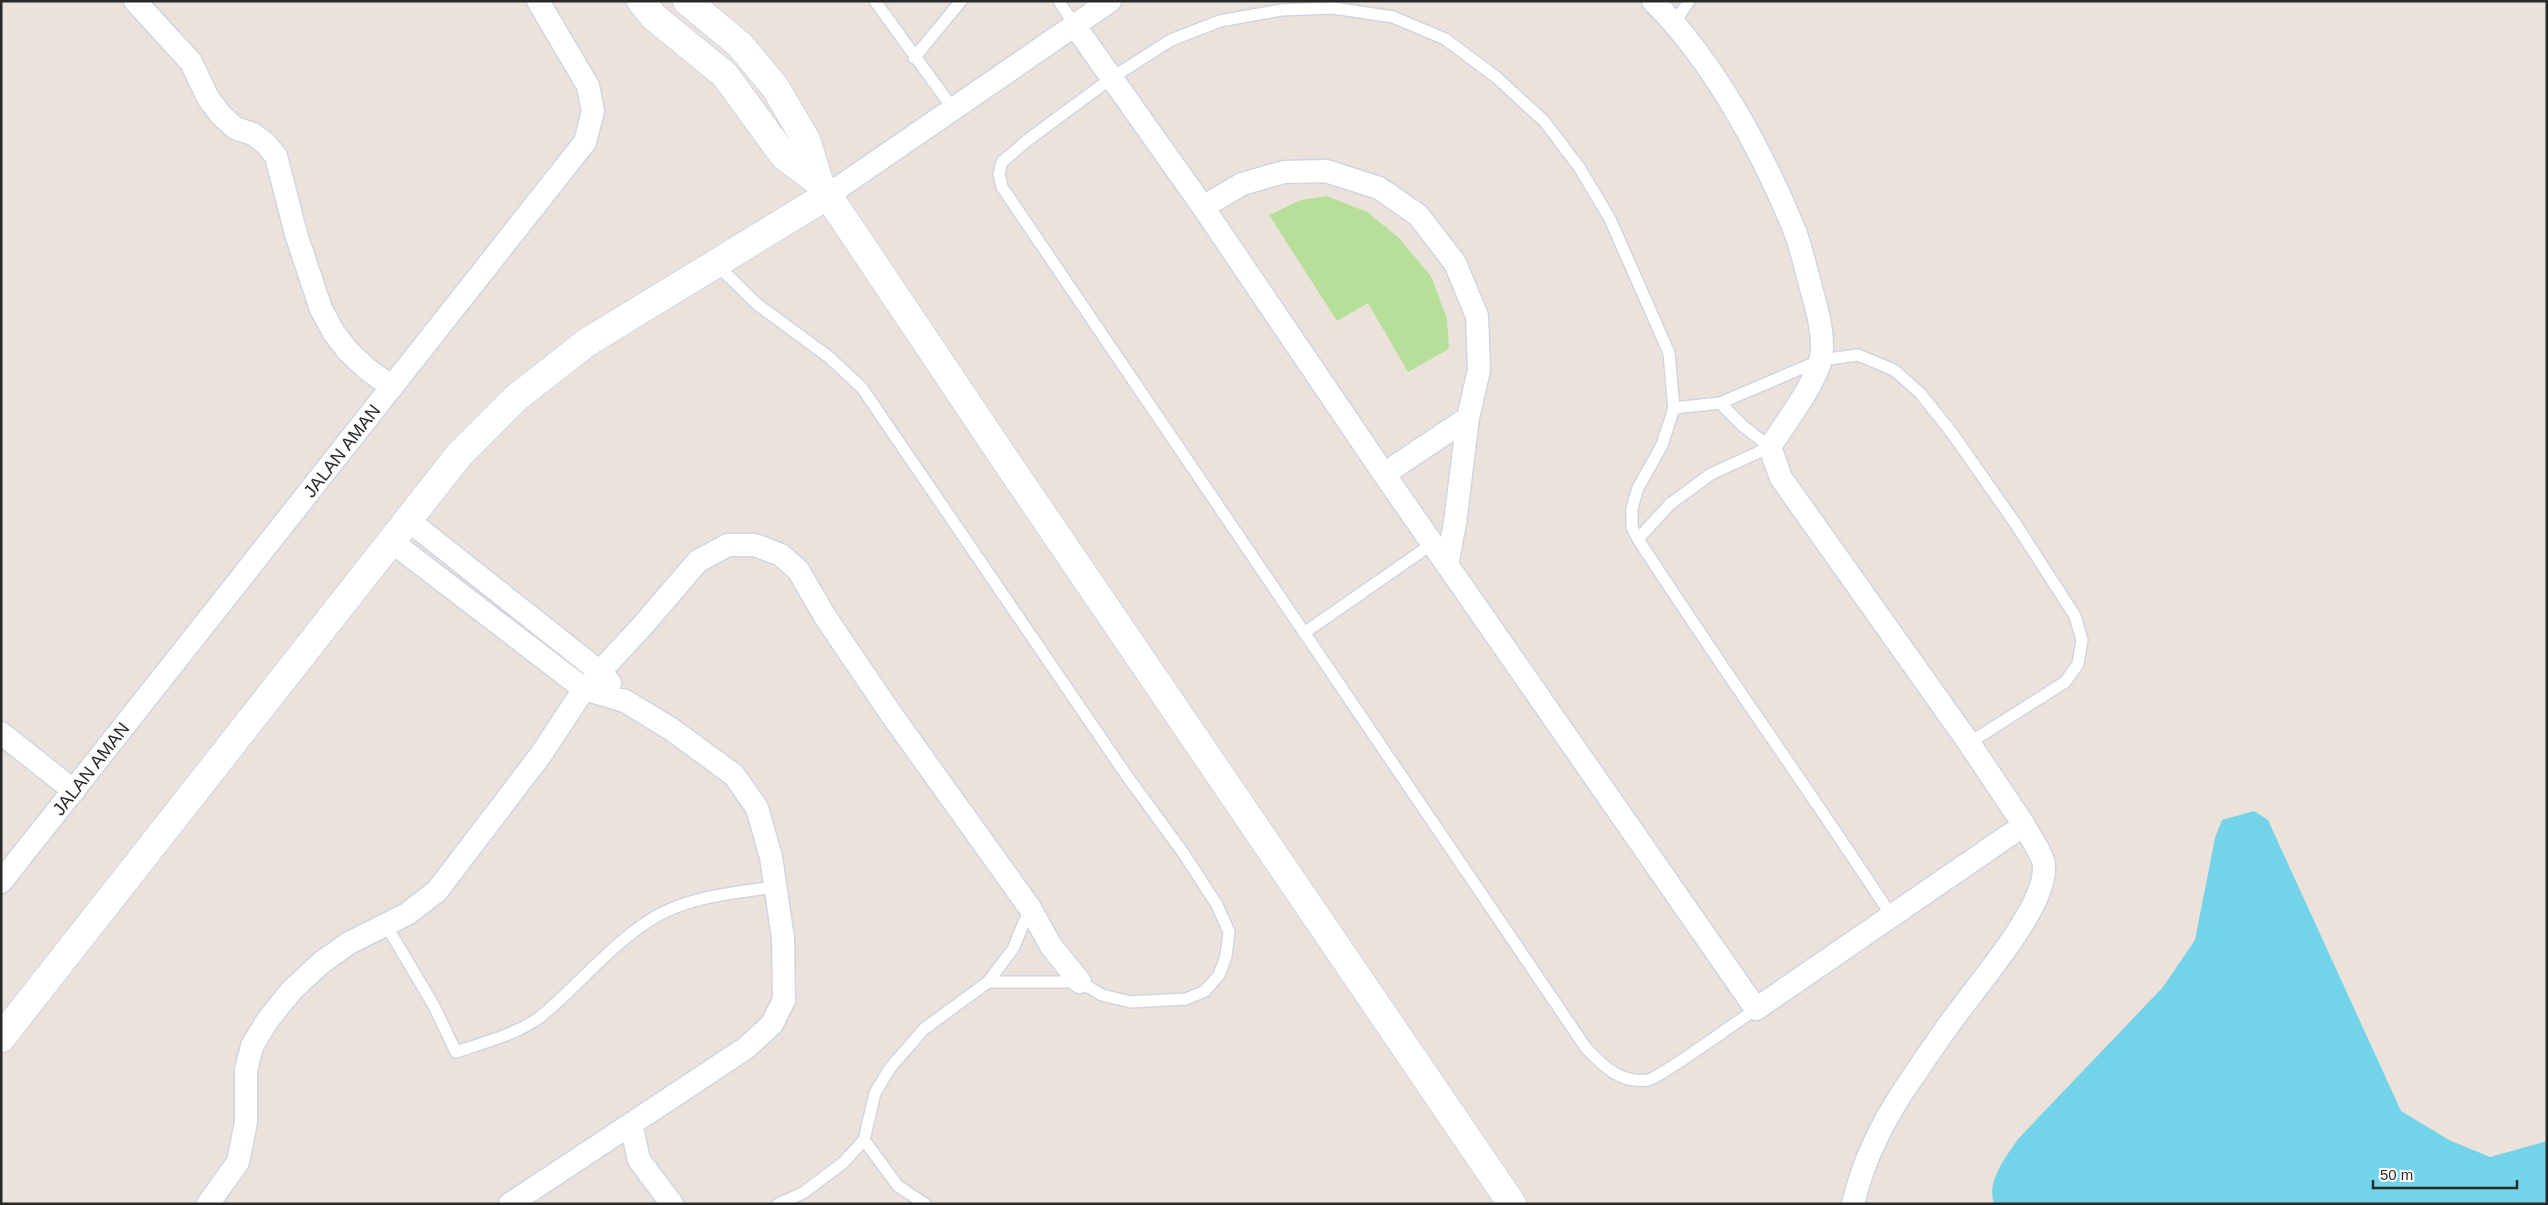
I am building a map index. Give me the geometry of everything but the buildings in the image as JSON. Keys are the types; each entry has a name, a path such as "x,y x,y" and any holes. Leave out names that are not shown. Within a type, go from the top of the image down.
{"street":[{"path":"135,1 191,62 208,98 220,115 235,128 253,134 265,143 276,156 296,234 321,309 334,333 348,351 367,369 392,387"},
{"name":"JALAN AMAN","path":"1,882 585,142 593,111 588,86 538,1"},
{"path":"641,1 654,17 725,75 784,156 824,188"},
{"path":"687,1 740,45 775,88 806,140 824,188 1029,496 1512,1204"},
{"path":"1,1038 459,455 516,398 586,343 716,263 824,188 954,110 1110,1"},
{"path":"1653,1 1674,22 1711,72 1760,156 1795,231 1818,313 1822,341 1820,360 1802,399 1770,447 1781,478 1969,743 2024,825 2044,864 2041,886 2020,928 1939,1038 1903,1091 1873,1141 1860,1175 1852,1204"},
{"path":"1075,26 1113,77 1432,544 1756,1009 1891,914 2024,825"},
{"path":"1203,207 1242,184 1284,172 1326,171 1379,188 1418,215 1455,264 1477,316 1479,370 1468,418 1455,523 1447,565"},
{"path":"1384,474 1468,418"},
{"path":"408,520 600,672 625,701"},
{"path":"391,541 584,689 625,701 672,729 734,775 757,808 771,857 783,938 784,1000 772,1024 746,1048 510,1204"},
{"path":"208,1204 238,1162 246,1122 246,1070 252,1046 267,1021 292,990 321,963 349,943 407,914 437,891 542,753 584,689 698,561 728,545 755,545 781,555 798,570 826,618 880,698 1030,908 1051,946 1080,982"},
{"path":"1,733 74,791"},
{"path":"631,1124 639,1160 661,1198"}],"lane":[{"path":"875,1 914,58 954,110"},
{"path":"914,58 961,1"},
{"path":"1059,1 1075,26"},
{"path":"1674,22 1688,1"},
{"path":"1756,1009 1649,1080 1625,1079 1606,1069 1586,1048 1002,187 999,174 1002,162 1029,139 1113,77 1172,40 1220,21 1281,10 1331,4 1393,17 1445,38 1496,77 1544,121 1584,176 1610,219 1669,353 1674,408 1662,445 1638,488 1632,508 1632,527 1638,539 1755,716 1830,822 1891,914"},
{"path":"716,263 758,306 836,363 862,388 1127,776 1184,854 1217,905 1229,932 1226,956 1219,975 1205,991 1186,999 1131,1002 1102,995 1080,982 988,982"},
{"path":"1674,408 1720,403 1820,360 1858,355 1894,370 1920,392 1952,433 2015,523 2074,616 2082,640 2078,664 2065,682 1969,743"},
{"path":"1638,539 1670,504 1711,474 1770,447 1743,426 1720,403"},
{"path":"1304,633 1432,544"},
{"path":"386,925 434,1006 456,1052 497,1038 538,1018 618,946 654,918 686,902 775,887"},
{"path":"778,1204 803,1193 843,1163 864,1140 875,1093 890,1068 924,1029 988,982 1013,949 1030,908"},
{"path":"864,1140 898,1186 925,1204"}],"green space":[{"path":"1327,196 1367,212 1398,237 1431,276 1447,319 1449,349 1408,372 1368,303 1337,321 1269,215 1301,200"}],"water":[{"path":"2254,811 2268,820 2401,1111 2449,1140 2490,1157 2547,1141 2547,1204 1994,1204 1992,1195 1995,1178 2003,1161 2018,1139 2163,987 2195,940 2215,838 2222,820"}]}
